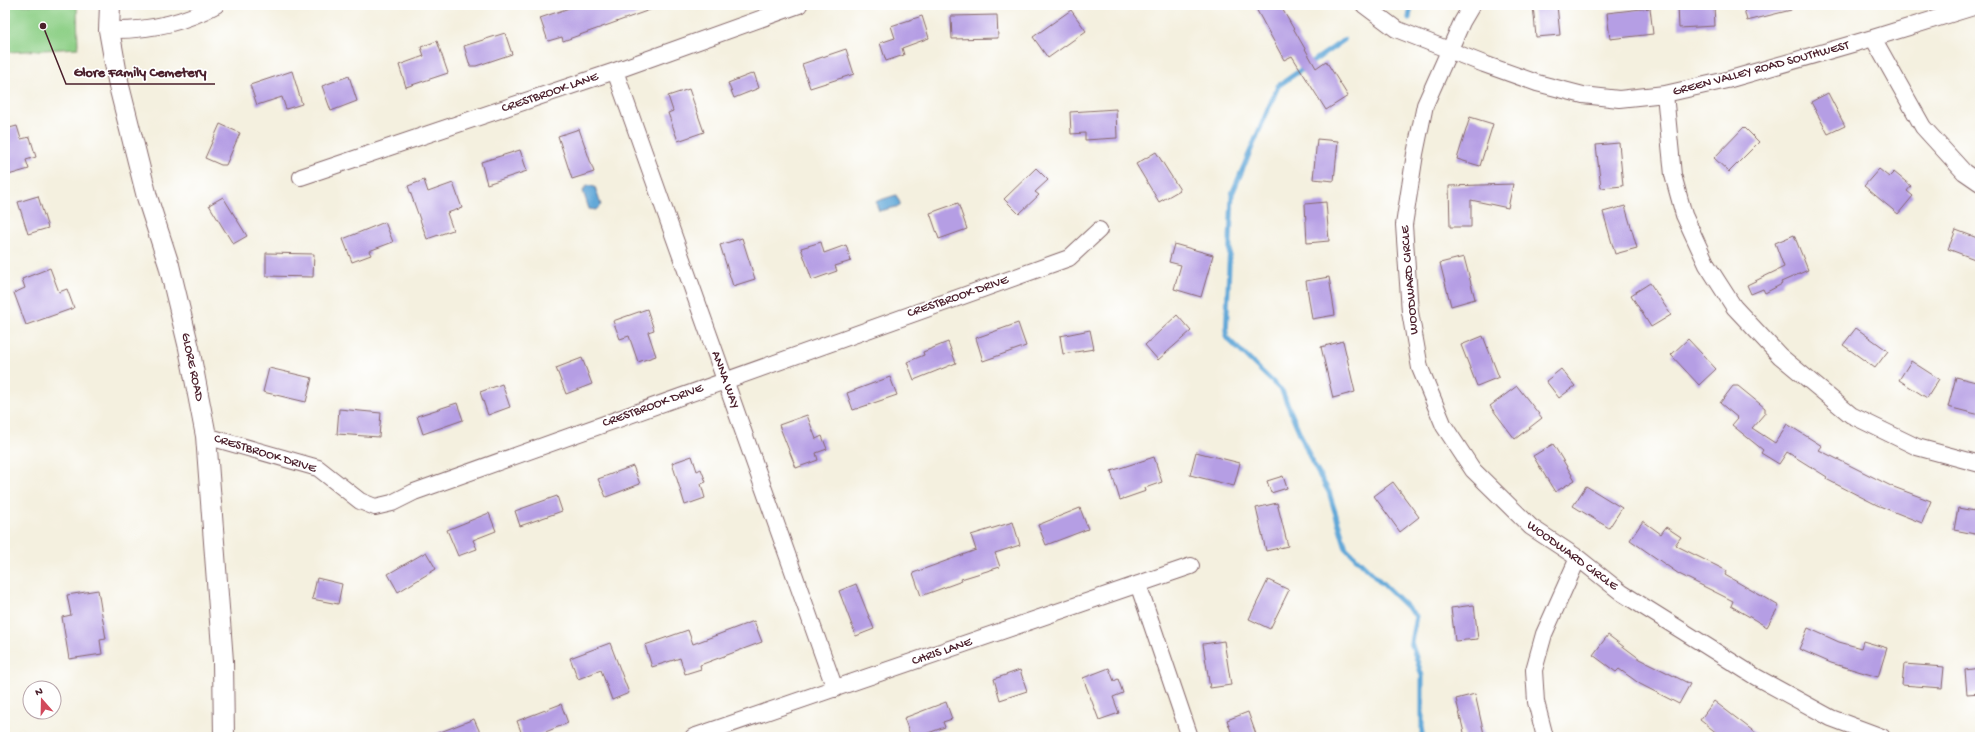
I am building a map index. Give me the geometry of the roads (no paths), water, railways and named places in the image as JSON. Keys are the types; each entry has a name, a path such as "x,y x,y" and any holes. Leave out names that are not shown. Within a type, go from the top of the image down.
{"street":[{"name":"GLORE ROAD","path":"110,5 109,30 119,86 147,197 169,265 189,348 206,436 223,661 224,737"},
{"path":"109,30 135,30 167,26 196,16 216,5"},
{"name":"CRESTBROOK LANE","path":"301,177 615,71 799,5"},
{"name":"GREEN VALLEY ROAD SOUTHWEST","path":"1364,5 1396,29 1538,83 1583,95 1619,99 1665,94 1727,80 1873,38 1980,5"},
{"name":"WOODWARD CIRCLE","path":"1472,5 1462,22 1425,105 1414,154 1404,225 1410,312 1420,368 1444,426 1473,470 1531,527 1578,558 1622,593 1756,677 1832,718 1882,737"},
{"path":"1873,38 1923,127 1964,172 1980,183"},
{"name":"ANNA WAY","path":"615,71 835,689"},
{"path":"1665,94 1673,175 1684,215 1707,265 1734,307 1780,356 1851,415 1917,447 1980,464"},
{"name":"CRESTBROOK DRIVE","path":"206,436 318,468 360,501 375,507 392,503 414,492 1069,258 1099,230"},
{"path":"1545,737 1536,702 1534,670 1544,634 1578,558"},
{"name":"CHRIS LANE","path":"693,737 1191,566"},
{"path":"1138,584 1190,737"}],"water":[{"path":"587,185 595,187 601,205 596,210 589,209 583,191"},
{"path":"896,195 900,206 879,211 876,203 877,201"}],"waterway":[{"path":"1409,18 1411,5"},
{"path":"1344,40 1278,86 1232,194 1226,337 1282,391 1312,462 1329,492 1346,548 1416,616 1411,642 1422,676 1422,737"}],"place":[{"name":"Glore Family Cemetery","path":"43,26"}]}
